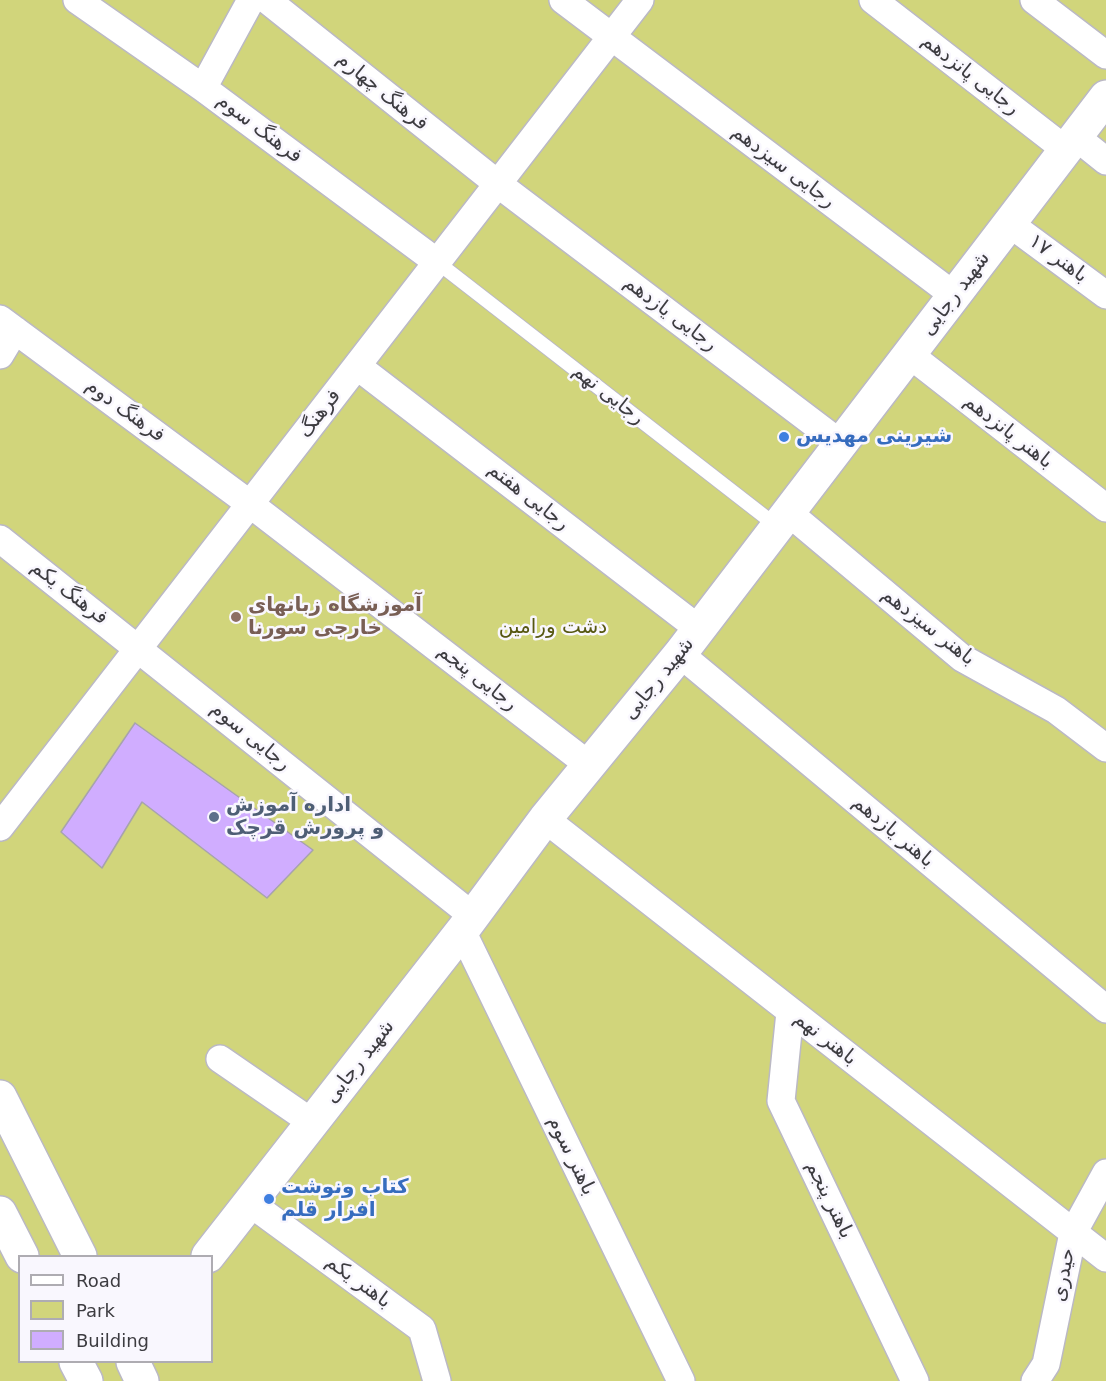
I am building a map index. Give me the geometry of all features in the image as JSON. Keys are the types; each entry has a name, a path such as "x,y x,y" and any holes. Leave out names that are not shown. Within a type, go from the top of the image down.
{"street":[{"name":"فرهنگ سوم","path":"77,0 203,88 437,262"},
{"path":"203,88 251,0"},
{"name":"فرهنگ چهارم","path":"267,0 498,184"},
{"name":"رجایی سیزدهم","path":"563,0 955,296"},
{"name":"فرهنگ","path":"0,827 640,0"},
{"name":"رجایی پانزدهم","path":"873,0 1071,143 1106,161"},
{"path":"1034,0 1106,54"},
{"name":"شهید رجایی","path":"210,1255 468,923 545,819 690,641 1106,97"},
{"name":"رجایی یازدهم","path":"498,184 841,444"},
{"name":"باهنر ۱۷","path":"1010,224 1106,295"},
{"path":"0,355 8,325"},
{"name":"فرهنگ دوم","path":"8,325 250,504"},
{"name":"باهنر پانزدهم","path":"910,355 1106,508"},
{"name":"رجایی هفتم","path":"357,366 690,641"},
{"name":"رجایی پنجم","path":"250,504 589,765"},
{"name":"باهنر سیزدهم","path":"783,520 962,658 1056,710 1106,748"},
{"name":"فرهنگ یکم","path":"0,539 139,648"},
{"name":"باهنر یازدهم","path":"690,641 1106,1010"},
{"name":"رجایی سوم","path":"139,648 468,923"},
{"name":"باهنر نهم","path":"545,819 1106,1258"},
{"name":"باهنر سوم","path":"468,923 681,1381"},
{"name":"باهنر پنجم","path":"790,1011 781,1101 915,1381"},
{"path":"220,1059 312,1123"},
{"path":"0,1097 79,1255"},
{"name":"حیدری","path":"1047,1375 1073,1233 1106,1173"},
{"name":"باهنر یکم","path":"250,1203 422,1329 437,1381"},
{"path":"0,1213 21,1255"},
{"path":"77,1363 86,1381"},
{"path":"133,1363 142,1381"}],"lane":[{"name":"رجایی نهم","path":"437,262 783,520"}],"green space":[{"name":"دشت ورامین","path":"0,0 1106,0 1106,1381 0,1381"}],"building":[{"name":"اداره آموزش و پرورش قرچک","path":"135,723 313,850 267,898 142,802 102,868 61,832"}],"place":[{"name":"شیرینی مهدیس","path":"784,437"},
{"name":"آموزشگاه زبانهای خارجی سورنا","path":"236,617"},
{"name":"اداره آموزش و پرورش قرچک","path":"214,817"},
{"name":"کتاب ونوشت افزار قلم","path":"269,1199"}]}
